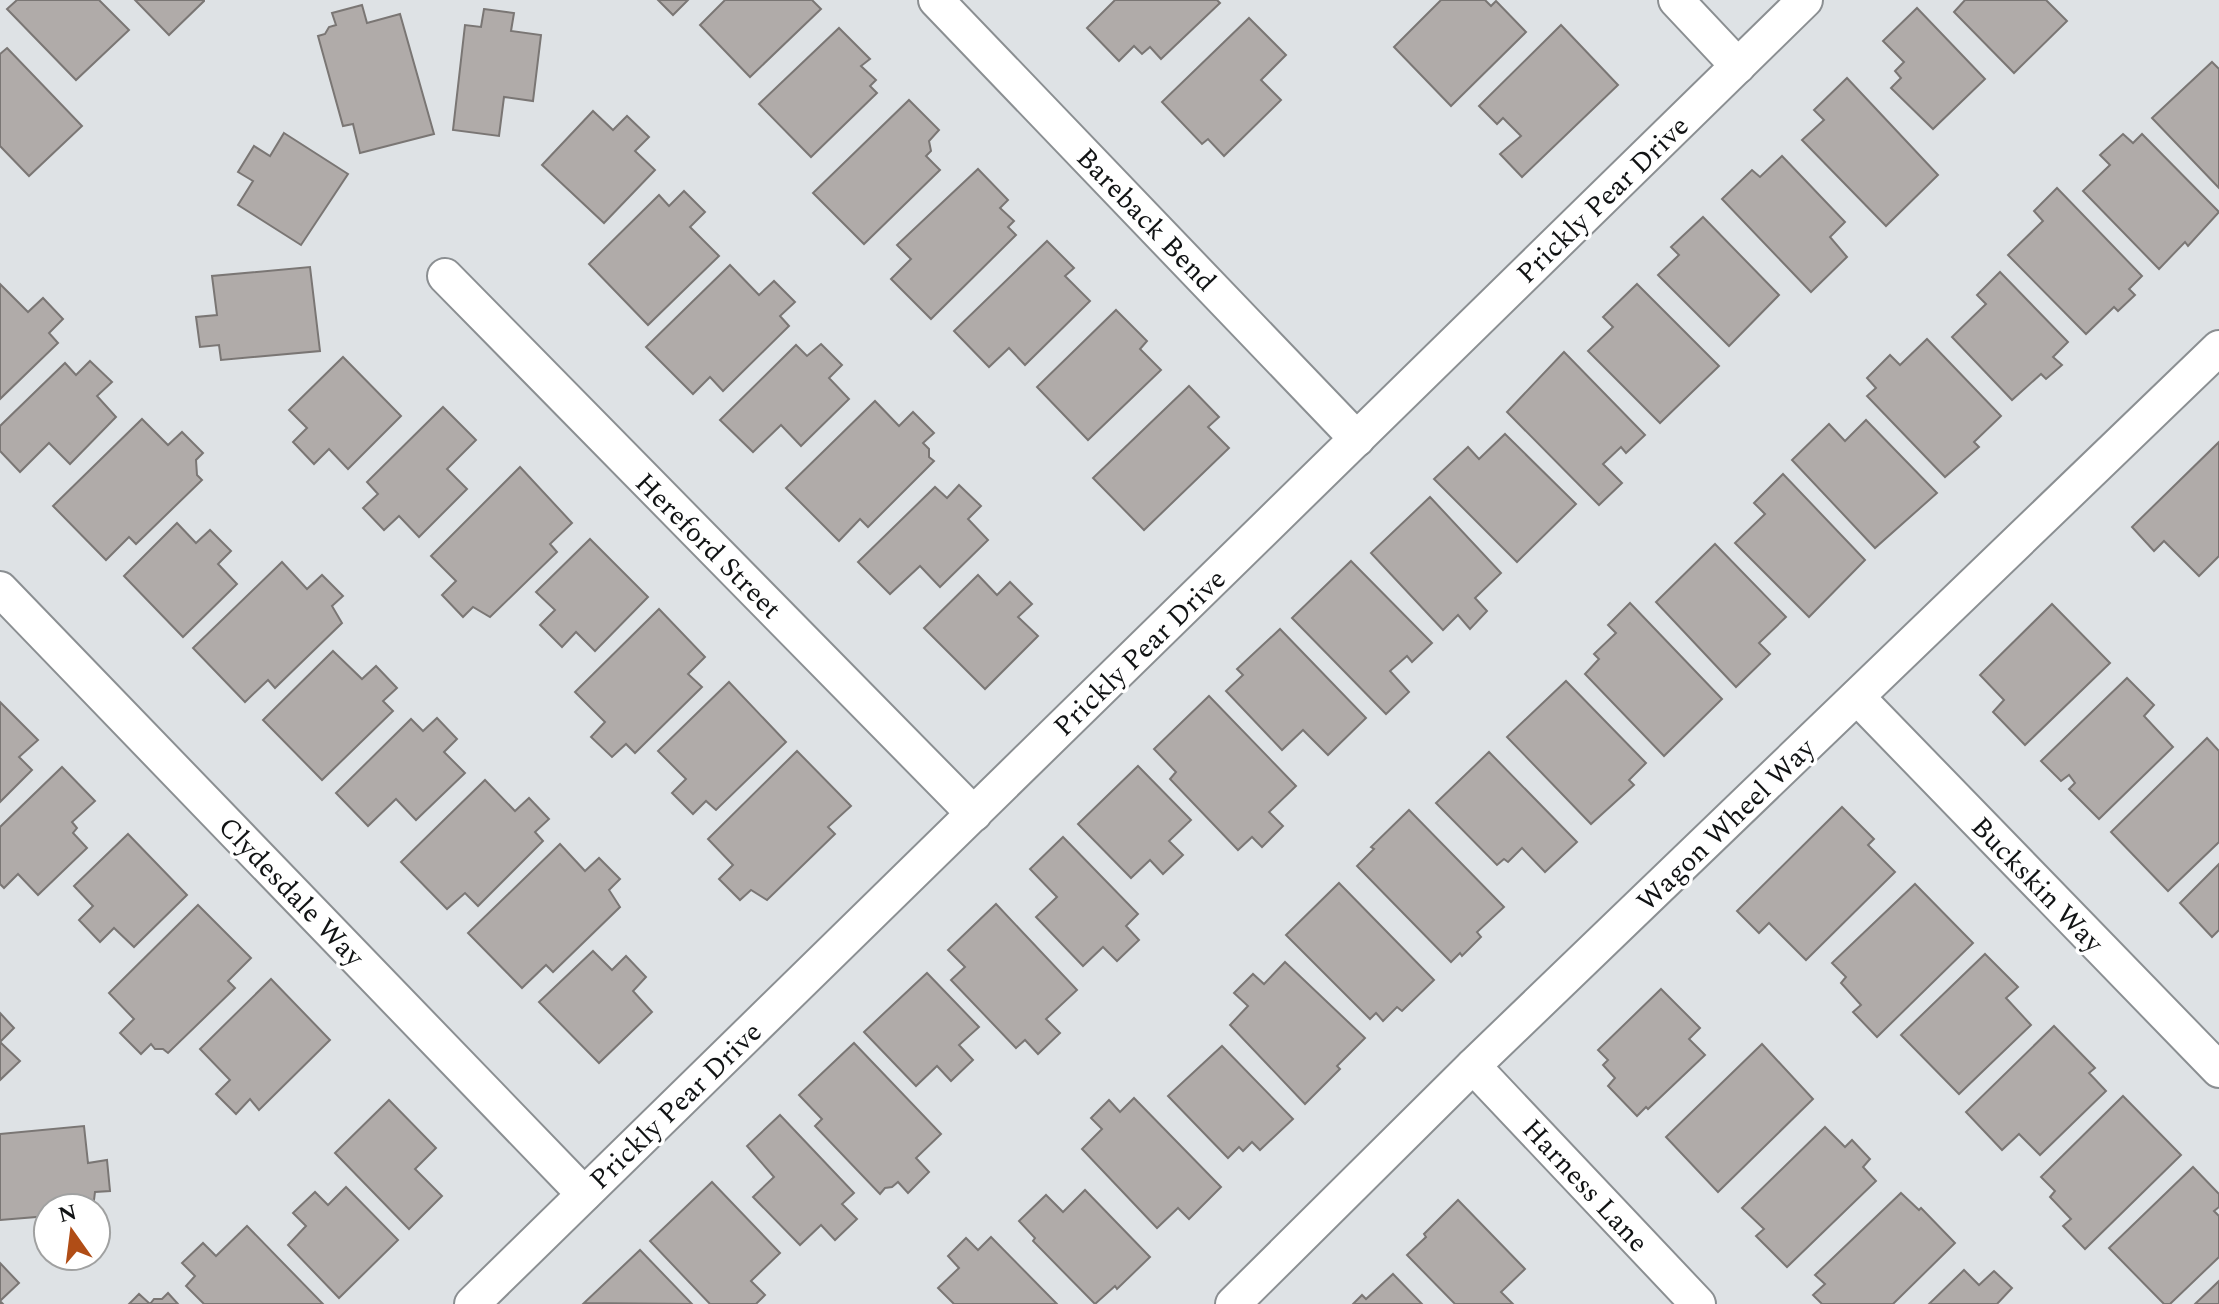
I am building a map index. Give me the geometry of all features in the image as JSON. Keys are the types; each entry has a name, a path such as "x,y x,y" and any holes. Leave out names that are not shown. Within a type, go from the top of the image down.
{"street":[{"name":"Bareback Bend","path":"936,0 1357,439"},
{"path":"1676,0 1738,66"},
{"name":"Prickly Pear Drive","path":"472,1304 1805,0"},
{"name":"Hereford Street","path":"445,276 974,814"},
{"name":"Wagon Wheel Way","path":"1233,1304 1473,1066 2219,348"},
{"name":"Clydesdale Way","path":"0,589 584,1194"},
{"name":"Buckskin Way","path":"1857,697 2219,1070"},
{"name":"Harness Lane","path":"1473,1066 1698,1304"}],"building":[{"path":"17,0 99,0 129,30 76,80 7,9"},
{"path":"135,0 204,0 204,1 169,35"},
{"path":"658,0 688,0 673,15"},
{"path":"725,0 812,0 821,9 750,77 700,25"},
{"path":"1115,0 1217,0 1220,3 1161,59 1150,47 1142,54 1134,46 1119,61 1087,28"},
{"path":"1441,0 1485,0 1491,6 1496,1 1526,32 1451,106 1394,47"},
{"path":"1965,0 2046,0 2067,21 2014,73 1954,12"},
{"path":"362,5 367,23 400,14 434,134 360,153 353,124 343,126 318,36 336,25 332,13"},
{"path":"1917,8 1985,79 1933,129 1891,88 1901,78 1895,71 1904,62 1883,41"},
{"path":"484,9 514,13 511,31 541,35 533,101 504,97 499,136 453,130 465,25 481,27"},
{"path":"1249,18 1286,55 1261,80 1281,100 1224,156 1208,139 1202,144 1162,102"},
{"path":"1561,25 1618,85 1522,177 1500,154 1521,136 1503,118 1497,124 1479,106"},
{"path":"839,28 870,59 861,66 876,80 870,86 877,93 811,157 759,104"},
{"path":"7,48 82,126 29,176 0,146 0,54"},
{"path":"2212,62 2219,69 2219,188 2152,118"},
{"path":"1847,78 1938,175 1886,226 1802,140 1824,120 1814,110"},
{"path":"909,100 939,130 929,141 931,151 926,156 940,170 864,244 813,193"},
{"path":"593,111 613,130 627,116 649,137 635,151 655,170 604,223 542,165"},
{"path":"284,133 348,174 301,245 238,205 253,181 238,172 254,146 270,156"},
{"path":"2123,134 2133,143 2142,134 2219,212 2188,246 2185,242 2159,269 2083,191 2110,165 2100,155"},
{"path":"1782,156 1845,222 1830,237 1847,257 1811,292 1722,199 1752,170 1760,177"},
{"path":"978,169 1008,200 1000,208 1014,221 1008,227 1016,235 931,319 891,279 911,259 897,245"},
{"path":"2057,188 2142,276 2129,289 2135,295 2118,311 2114,307 2086,334 2008,255 2043,221 2034,211"},
{"path":"684,191 705,212 690,227 719,256 648,325 589,264 659,195 669,206"},
{"path":"1703,217 1779,295 1729,346 1658,275 1679,255 1671,247"},
{"path":"1047,241 1074,268 1065,276 1090,301 1025,365 1009,348 989,367 954,331"},
{"path":"730,265 759,295 774,281 795,302 780,316 789,326 723,391 710,377 693,394 646,347"},
{"path":"310,267 320,351 221,360 219,345 200,347 196,317 217,315 212,276"},
{"path":"2000,272 2068,342 2053,357 2062,365 2046,379 2041,374 2012,400 1952,337 1986,304 1977,295"},
{"path":"0,284 28,312 43,298 63,319 49,333 58,343 0,399"},
{"path":"1637,284 1719,366 1660,423 1588,351 1613,327 1603,317"},
{"path":"1116,310 1147,341 1140,349 1161,370 1088,440 1037,387"},
{"path":"1927,339 2001,416 1974,442 1979,447 1945,477 1867,396 1876,388 1867,378 1890,355 1900,365"},
{"path":"821,344 842,365 829,378 849,399 801,446 781,425 753,452 720,420 796,345 807,356"},
{"path":"1564,352 1645,435 1626,453 1621,447 1603,464 1622,483 1599,505 1507,412"},
{"path":"343,357 401,416 348,469 329,449 314,464 293,442 307,428 289,410"},
{"path":"90,361 112,382 97,396 116,417 70,464 49,443 20,472 0,451 0,426 65,363 76,375"},
{"path":"1189,386 1219,417 1208,427 1229,448 1144,530 1093,478"},
{"path":"875,401 899,426 913,412 934,433 923,443 934,461 868,527 860,519 839,541 786,488"},
{"path":"443,407 476,440 447,469 467,489 419,537 399,516 384,530 363,508 378,494 367,482"},
{"path":"142,419 168,445 182,432 203,453 196,460 197,475 202,480 136,544 129,537 106,560 53,506"},
{"path":"1866,420 1937,493 1875,548 1792,460 1829,424 1845,441"},
{"path":"1505,434 1576,504 1517,562 1434,479 1468,447 1479,459"},
{"path":"2219,442 2219,556 2199,576 2164,541 2154,551 2132,527"},
{"path":"520,467 572,523 550,544 557,552 490,617 473,607 463,617 442,595 456,581 431,556"},
{"path":"1783,474 1865,560 1809,617 1735,543 1765,514 1754,503"},
{"path":"959,485 981,506 968,519 988,540 940,587 920,566 890,594 858,562 935,487 947,498"},
{"path":"1430,497 1501,573 1475,598 1487,611 1470,629 1458,615 1443,630 1371,553"},
{"path":"177,523 196,543 210,530 231,551 218,564 237,584 183,637 124,576"},
{"path":"590,539 648,597 595,651 576,632 562,647 540,625 555,610 536,592"},
{"path":"1715,544 1786,617 1759,643 1770,654 1736,687 1656,602"},
{"path":"1351,561 1432,643 1412,662 1407,656 1390,671 1409,692 1386,714 1292,618"},
{"path":"282,562 307,589 322,575 343,596 332,606 342,623 275,688 268,680 245,702 193,648"},
{"path":"978,575 997,595 1010,582 1032,604 1018,617 1038,636 985,689 924,628"},
{"path":"1630,603 1722,699 1664,756 1585,674 1599,659 1594,654 1616,633 1608,625"},
{"path":"2052,604 2110,663 2025,745 1993,712 2004,700 1980,675"},
{"path":"659,609 705,657 688,674 702,687 635,753 626,744 612,757 591,737 605,722 575,692"},
{"path":"1280,629 1366,718 1328,755 1303,730 1282,750 1226,691 1243,675 1237,669"},
{"path":"333,651 362,679 376,666 397,688 383,701 393,711 322,780 263,720"},
{"path":"2127,678 2154,705 2144,716 2173,747 2099,819 2069,789 2075,783 2069,775 2061,781 2041,761"},
{"path":"1566,681 1646,763 1629,780 1634,785 1591,824 1507,737"},
{"path":"729,682 786,742 716,810 706,801 693,814 672,793 686,779 658,751"},
{"path":"1209,696 1296,786 1269,812 1283,826 1262,847 1252,837 1238,850 1170,779 1176,772 1154,749"},
{"path":"0,702 38,740 19,757 32,770 0,802"},
{"path":"437,718 457,739 444,752 465,773 416,820 396,799 368,826 336,793 411,719 423,731"},
{"path":"2207,738 2219,751 2219,842 2168,891 2111,832"},
{"path":"797,751 851,806 828,827 835,834 767,900 751,890 740,900 719,879 733,865 708,839"},
{"path":"1489,752 1577,842 1545,872 1522,848 1508,862 1504,859 1497,865 1436,803"},
{"path":"1138,766 1191,820 1169,841 1183,855 1163,874 1150,860 1131,878 1078,824"},
{"path":"62,767 95,801 72,822 77,828 73,833 87,848 38,895 18,874 4,888 0,884 0,827"},
{"path":"485,780 515,811 529,798 549,819 535,832 543,841 478,906 465,893 447,909 401,862"},
{"path":"1842,807 1874,839 1868,845 1895,872 1806,960 1769,923 1759,933 1737,911"},
{"path":"1409,810 1504,907 1477,932 1481,937 1462,956 1460,953 1451,962 1357,866 1374,849 1371,847"},
{"path":"128,834 187,895 134,947 114,928 100,942 79,920 93,906 74,886"},
{"path":"1063,837 1138,914 1126,926 1139,940 1117,961 1103,947 1083,966 1036,917 1057,897 1030,869"},
{"path":"560,844 585,871 599,858 620,879 609,890 620,907 553,972 546,965 522,988 468,933"},
{"path":"2219,864 2219,930 2212,937 2180,903"},
{"path":"1339,883 1434,980 1402,1011 1397,1007 1383,1021 1376,1013 1370,1019 1286,935"},
{"path":"1915,884 1973,943 1877,1037 1853,1012 1861,1005 1841,983 1846,977 1832,963"},
{"path":"996,904 1077,990 1046,1019 1060,1033 1038,1054 1025,1040 1016,1048 951,980 965,967 948,950"},
{"path":"198,905 251,958 228,981 235,988 168,1053 155,1049 151,1044 141,1054 120,1033 134,1019 109,993"},
{"path":"593,951 612,970 626,956 646,977 633,991 652,1012 599,1063 539,1002"},
{"path":"1985,954 2018,987 2006,998 2031,1025 1959,1094 1901,1035"},
{"path":"1285,962 1365,1038 1305,1104 1230,1025 1248,1006 1234,993 1253,974 1264,984"},
{"path":"927,973 979,1027 959,1045 973,1060 951,1081 937,1066 916,1086 864,1032"},
{"path":"271,979 330,1040 259,1110 250,1099 236,1114 216,1094 230,1080 200,1049"},
{"path":"1661,989 1700,1028 1689,1039 1705,1055 1637,1116 1608,1086 1615,1078 1603,1065 1608,1060 1598,1050"},
{"path":"0,1013 14,1028 0,1042"},
{"path":"2054,1026 2095,1068 2089,1073 2106,1091 2040,1155 2019,1134 2002,1150 1966,1112"},
{"path":"0,1042 20,1061 0,1080"},
{"path":"854,1043 941,1134 916,1158 929,1172 908,1193 898,1182 880,1194 815,1126 822,1119 799,1095"},
{"path":"1762,1044 1813,1099 1718,1192 1666,1137"},
{"path":"1222,1046 1293,1119 1260,1150 1252,1142 1243,1151 1239,1147 1228,1158 1168,1096"},
{"path":"2123,1096 2181,1155 2085,1249 2063,1226 2071,1219 2050,1197 2055,1191 2041,1177"},
{"path":"1134,1098 1221,1187 1189,1219 1178,1208 1157,1228 1082,1149 1102,1129 1091,1118 1109,1100 1120,1112"},
{"path":"389,1100 436,1148 415,1169 442,1196 409,1229 335,1153"},
{"path":"780,1115 854,1193 842,1204 857,1219 835,1240 821,1225 800,1245 753,1197 774,1177 747,1146"},
{"path":"84,1126 88,1163 107,1160 110,1191 32,1192 32,1217 0,1220 0,1134"},
{"path":"1825,1127 1845,1147 1852,1140 1870,1159 1863,1167 1876,1181 1787,1267 1756,1236 1764,1229 1742,1208"},
{"path":"2193,1167 2219,1194 2219,1207 2214,1211 2219,1216 2219,1257 2170,1304 2164,1304 2109,1248"},
{"path":"712,1182 780,1253 751,1281 765,1295 756,1304 710,1304 650,1241"},
{"path":"346,1187 398,1240 339,1298 288,1245 306,1226 293,1213 315,1192 328,1205"},
{"path":"1085,1190 1150,1257 1117,1289 1115,1286 1095,1304 1033,1241 1035,1238 1019,1221 1046,1195 1063,1212"},
{"path":"1901,1193 1919,1210 1921,1208 1955,1243 1893,1304 1822,1304 1813,1295 1825,1284 1815,1275"},
{"path":"1458,1200 1525,1269 1501,1292 1513,1304 1455,1304 1407,1255"},
{"path":"247,1226 323,1304 204,1304 186,1286 195,1276 182,1263 203,1243 216,1256"},
{"path":"991,1237 1057,1304 954,1304 938,1288 959,1268 948,1256 966,1238 978,1250"},
{"path":"640,1250 692,1304 584,1303"},
{"path":"0,1263 19,1283 0,1301"},
{"path":"1964,1270 1979,1285 1994,1271 2012,1288 1997,1304 1929,1304"},
{"path":"1393,1274 1422,1304 1353,1304 1362,1295 1366,1299"},
{"path":"2219,1281 2219,1304 2195,1304"},
{"path":"168,1293 178,1304 150,1304"},
{"path":"139,1294 150,1304 129,1304"}]}
